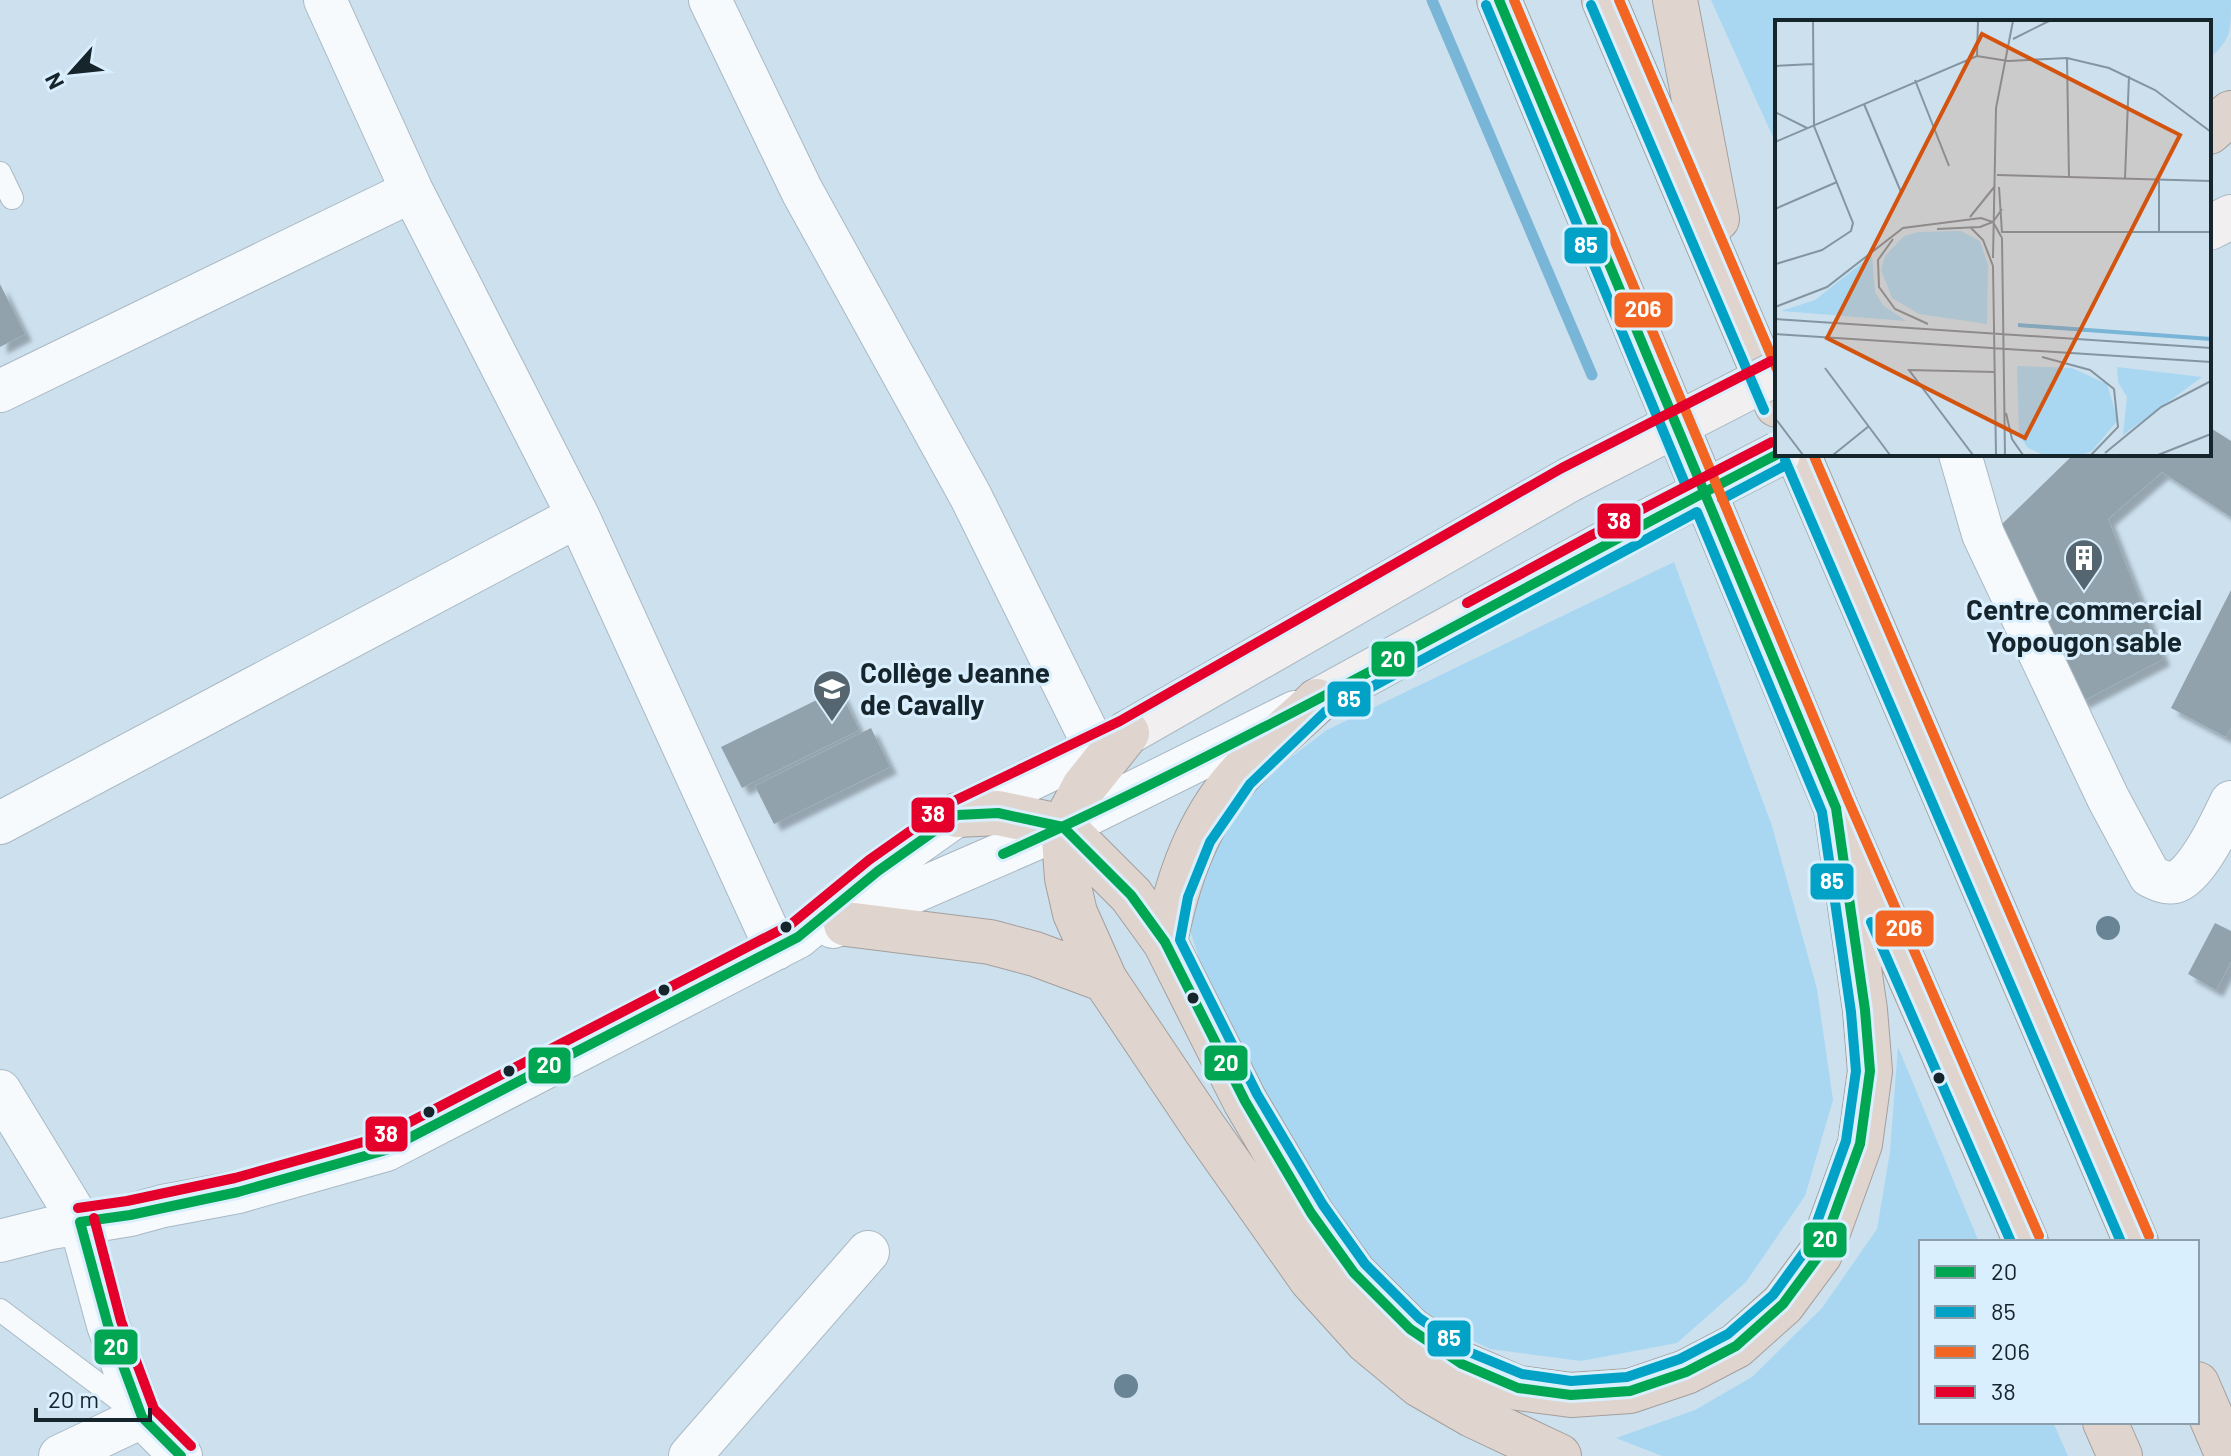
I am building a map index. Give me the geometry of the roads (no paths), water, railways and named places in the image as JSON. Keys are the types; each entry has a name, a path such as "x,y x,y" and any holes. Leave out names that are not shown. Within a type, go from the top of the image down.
{"highway":[{"path":"1499,0 1836,808 2025,1240"},
{"path":"1604,0 1775,400"},
{"path":"1675,0 1730,293"},
{"path":"2211,130 2231,113"},
{"path":"1799,456 2135,1240"},
{"path":"1165,942 1175,893 1198,835 1239,775 1317,701"},
{"path":"1111,740 1063,827 1067,878 1075,913 1105,980 1311,1279 1367,1341 1420,1385 1472,1415 1559,1456"},
{"path":"957,815 998,813 1063,827 1131,895 1165,942 1245,1101 1311,1213 1354,1273 1410,1329 1462,1364 1518,1388 1571,1395 1630,1391 1686,1372 1736,1346 1783,1304 1820,1254 1860,1144 1870,1071 1863,996 1836,808"},
{"path":"846,924 990,942 1035,954 1105,980"},
{"path":"2199,1389 2228,1456"},
{"path":"2106,1424 2120,1456"}],"main road":[{"path":"2211,152 2231,142"},
{"path":"2211,227 2231,217"},
{"path":"1111,740 1569,480 1775,374"},
{"path":"1317,701 1600,546 1775,456"}],"street":[{"path":"325,0 412,191 578,516 787,943"},
{"path":"710,0 802,191 971,497 1111,740 957,815 878,871 787,943"},
{"path":"0,391 412,191"},
{"path":"1961,456 1983,534 2108,798 2150,876 2163,882 2176,882 2186,876 2216,834 2231,802"},
{"path":"0,823 578,516"},
{"path":"0,1241 80,1222 130,1215 238,1192 386,1150 787,943 846,924 1063,827 1317,701"},
{"path":"0,1091 80,1222 108,1325 142,1417 181,1456"},
{"path":"690,1456 868,1252"},
{"path":"60,1456 142,1417"}],"lane":[{"path":"0,173 12,198"},
{"path":"0,1310 142,1417"}],"waterway":[{"path":"1432,0 1592,375"}],"place":[{"name":"Centre commercial Yopougon sable","path":"2084,592"},
{"name":"Collège Jeanne de Cavally","path":"832,723"}]}
